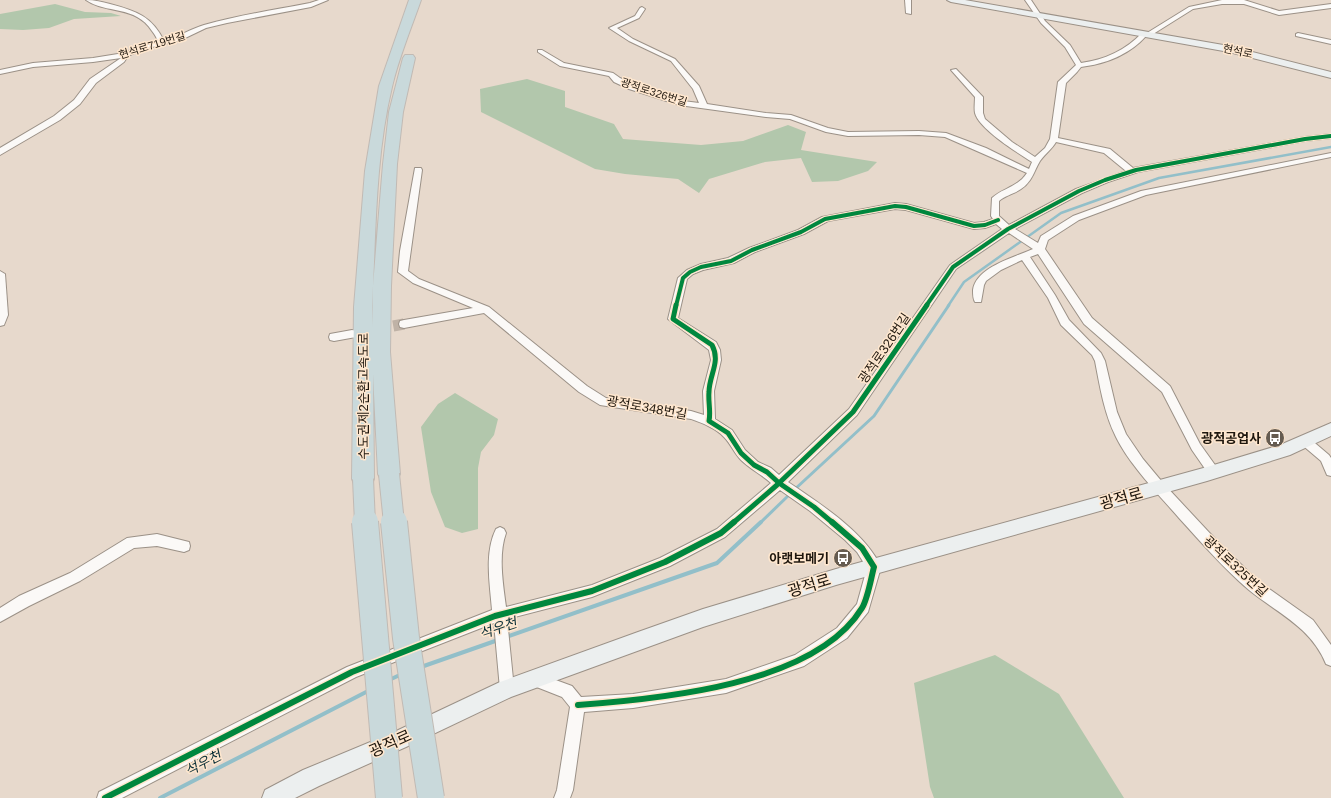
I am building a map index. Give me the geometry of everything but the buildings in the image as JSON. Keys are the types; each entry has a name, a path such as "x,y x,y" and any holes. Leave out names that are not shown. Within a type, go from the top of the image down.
{"highway":[{"name":"수도권제2순환고속도로","path":"415,0 404,53 390,164 382,286 381,352 389,474 406,638 431,798"},
{"name":"수도권제2순환고속도로","path":"389,798 377,680 363,502 363,307 372,171 386,86 404,53 424,0"}],"main road":[{"name":"현석로","path":"951,0 1243,52 1331,75"},
{"path":"1162,487 1284,450 1331,428"},
{"name":"광적로","path":"273,798 311,778 399,740 507,688 703,618 874,567 1162,487"}],"street":[{"path":"89,0 130,12 143,18 155,31 161,40 161,43"},
{"name":"현석로719번길","path":"0,72 33,65 94,60 126,54 138,49 179,39 204,28 226,21 311,5 324,0"},
{"path":"908,0 909,13"},
{"path":"1028,0 1043,22 1068,46 1079,65"},
{"path":"1210,473 1166,389 1088,321 1038,247 1001,224 996,216 995,200 1002,194 1018,188 1028,178 1030,172 1035,166 1036,160 1048,149 1054,139 1061,98 1062,82 1075,71 1079,65 1111,58 1146,34 1191,8 1222,2 1244,2 1279,13 1331,6"},
{"name":"광적로326번길","path":"642,9 638,17 612,28 673,60 696,88 704,105"},
{"path":"1298,35 1331,42"},
{"name":"광적로326번길","path":"540,51 562,65 611,74 617,80 632,87 682,103 726,108 766,115 791,117 826,130 848,134 919,133 946,135 1030,172"},
{"path":"0,153 2,150 57,118 77,102 93,81 122,61 126,54"},
{"path":"954,70 979,97 979,113 982,120 1009,144 1036,160"},
{"name":"광적로326번길","path":"105,798 352,672 500,614 592,591 665,562 721,533 779,483 853,412 953,267 1008,229 1079,191 1131,171 1305,139 1331,136"},
{"path":"1054,139 1107,151 1131,171"},
{"path":"978,300 979,284 989,274 1005,264 1025,256 1038,247 1044,238 1076,218 1144,193 1331,155"},
{"name":"광적로348번길","path":"418,170 403,272 416,281 486,309 530,344 555,367 604,402 690,415 709,421 728,433 741,453 779,483 814,507 862,548 874,567"},
{"path":"709,421 711,416 709,387 716,361 716,351 712,345 673,319 673,313 678,300 683,278 690,272 701,266 731,262 752,250 801,232 825,219 895,206 921,211 974,226 985,225 998,220"},
{"name":"광적로","path":"1025,256 1028,263 1052,297 1065,322 1096,354 1100,361 1111,412 1121,436 1138,462 1162,487"},
{"path":"0,274 3,315 0,322"},
{"path":"404,324 486,309"},
{"path":"334,337 352,334"},
{"path":"1305,441 1325,458 1331,471"},
{"name":"광적로325번길","path":"1162,487 1212,546 1253,585 1308,625 1331,657"},
{"path":"500,533 497,541 496,578 507,688"},
{"path":"0,616 24,601 75,578 132,542 157,540 184,546"},
{"path":"578,705 633,701 726,686 799,661 842,633 863,607 874,567"},
{"path":"533,679 567,691 578,705 565,790 562,798"}],"green space":[{"path":"55,4 85,12 111,13 121,16 74,19 49,28 23,30 0,29 0,14"},
{"path":"527,79 565,91 565,107 614,124 623,139 701,145 743,141 788,125 806,132 801,150 877,162 868,171 838,181 812,182 801,158 765,162 709,179 699,193 678,179 625,174 595,169 481,112 480,89"},
{"path":"455,393 498,419 494,435 481,452 478,468 478,529 462,533 445,527 431,492 421,427 438,404"},
{"path":"995,655 1059,694 1124,798 934,798 930,787 914,683"}],"waterway":[{"name":"석우천","path":"948,306 964,282 1061,213 1159,178 1331,147"},
{"name":"석우천","path":"794,490 874,416 949,305"},
{"name":"석우천","path":"760,523 790,494"},
{"name":"석우천","path":"506,637 717,563 761,522"},
{"name":"석우천","path":"421,667 498,640"},
{"name":"석우천","path":"389,680 402,674"},
{"name":"석우천","path":"160,798 370,690"}],"tunnel":[{"path":"377,329 404,324"}],"cycle path":[{"path":"105,798 352,672 495,616 592,591 665,562 721,533 777,485 853,412 953,267 1008,229 1079,191 1105,180 1136,170 1305,139 1331,136"},
{"path":"578,705 633,701 726,686 799,661 842,633 863,607 874,567 862,548 849,536 814,507 779,483 767,472 754,465 741,453 728,433 709,421 709,387 716,355 712,345 673,319 683,278 690,272 701,267 731,261 752,250 801,232 825,219 895,206 906,207 974,226 985,225 998,220"}],"place":[{"name":"광적공업사","path":"1275,438"},
{"name":"아랫보메기","path":"843,558"}]}
